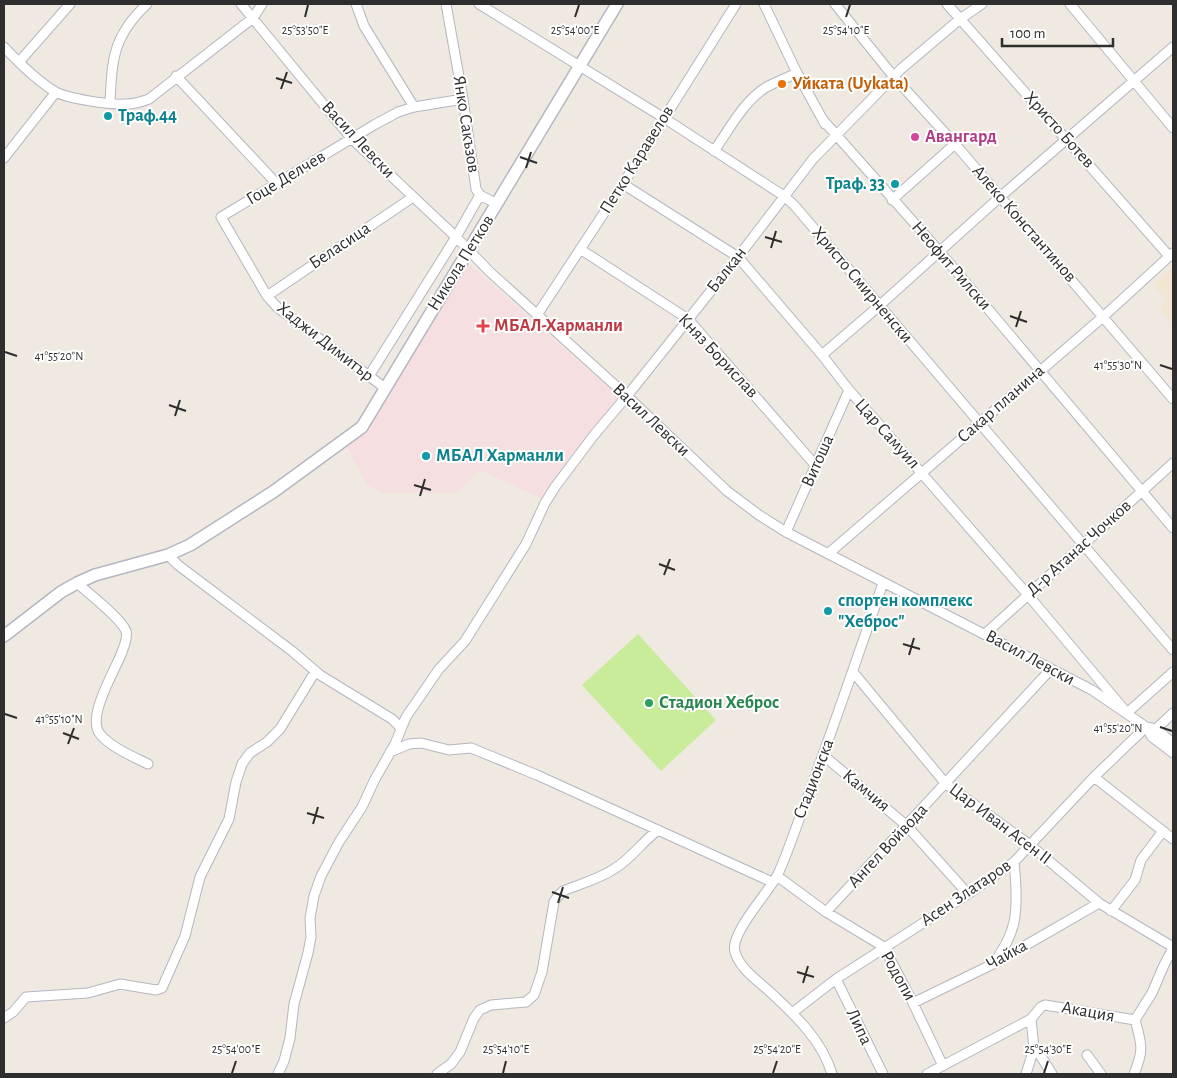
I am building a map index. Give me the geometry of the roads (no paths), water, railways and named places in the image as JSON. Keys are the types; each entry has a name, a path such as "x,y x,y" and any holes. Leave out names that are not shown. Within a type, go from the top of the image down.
{"street":[{"path":"19,62 70,4"},
{"path":"110,103 111,66 116,47 123,31 146,4"},
{"name":"Васил Левски","path":"241,4 352,139 537,316 627,396 727,491 759,516 786,532 1092,690 1146,727"},
{"path":"4,47 19,62 56,92 85,100 125,105 149,99 176,76 253,18 262,4"},
{"path":"356,4 364,26 414,106"},
{"name":"Янко Сакъзов","path":"369,376 480,195 476,189 463,99 446,4"},
{"name":"Христо Смирненски","path":"479,4 664,118 784,196 794,205 1173,650"},
{"name":"Никола Петков","path":"4,636 61,592 77,583 95,575 168,555 190,545 273,492 362,427 618,4"},
{"name":"Неофит Рилски","path":"764,4 797,72 823,120 835,137 939,251 1173,528"},
{"name":"Алеко Константинов","path":"835,4 894,78 955,144 1173,399"},
{"name":"Христо Ботев","path":"947,4 1171,255"},
{"name":"Балкан","path":"278,1074 284,1061 290,1038 294,1004 311,936 310,918 314,896 321,876 339,842 362,807 406,717 439,669 465,641 526,544 545,503 565,471 627,396 813,159 901,69 960,19 982,4"},
{"path":"1070,4 1173,128"},
{"name":"Петко Каравелов","path":"537,316 623,184 731,5"},
{"path":"822,355 1067,138 1173,47"},
{"path":"714,151 751,100 765,88 797,72"},
{"path":"176,76 277,184"},
{"path":"4,158 56,92"},
{"name":"Гоце Делчев","path":"221,216 390,116 414,106 463,99"},
{"path":"892,200 955,144"},
{"name":"Цар Самуил","path":"623,184 738,256 822,355 849,390 1028,595 1127,713"},
{"path":"480,195 497,204"},
{"name":"Беласица","path":"267,296 413,197"},
{"name":"Хаджи Димитър","path":"221,216 267,296 290,317 385,388"},
{"name":"Княз Борислав","path":"580,249 688,319 816,466"},
{"name":"Сакар планина","path":"828,553 1104,316 1171,255"},
{"name":"Витоша","path":"786,532 849,390"},
{"name":"Д-р Атанас Чочков","path":"985,634 1173,463"},
{"path":"168,555 178,565 292,651 315,672 392,719 401,728"},
{"path":"77,583 111,613 127,634 119,660 98,707 95,722 99,733 109,742 148,764"},
{"name":"Стадионска","path":"792,1013 742,967 735,954 735,939 775,879 823,755 883,583"},
{"name":"Ангел Войвода","path":"826,912 1051,670"},
{"path":"4,1018 13,1012 26,997 88,993 120,984 156,990 162,988 185,936 200,877 228,819 242,764 250,753 267,742 280,729 315,672"},
{"name":"Цар Иван Асен II","path":"853,672 946,784 1030,845 1099,903 1173,948"},
{"path":"1127,713 1173,672"},
{"path":"1156,729 1173,713"},
{"path":"1146,727 1156,729 1173,743"},
{"path":"1146,727 1152,737 1173,753"},
{"name":"Асен Златаров","path":"792,1013 836,979 1014,862 1094,777 1146,727"},
{"name":"Родопи","path":"390,752 410,744 421,743 449,750 471,748 775,879 884,947 914,1003 943,1066"},
{"name":"Камчия","path":"823,755 907,826 968,894"},
{"path":"1094,777 1173,839"},
{"path":"437,1074 452,1064 460,1052 474,1018 480,1010 491,1005 526,1002 534,995 542,972 554,902 557,896 563,891 613,870 628,859 647,838 658,830"},
{"path":"1111,910 1135,880 1141,860 1163,831"},
{"path":"995,963 1010,936 1014,921 1016,877 1014,862"},
{"name":"Чайка","path":"914,1003 995,963 1099,903"},
{"path":"1134,1074 1141,1056 1135,1020 1152,993 1173,948"},
{"name":"Липа","path":"836,979 883,1074"},
{"name":"Акация","path":"1032,1019 1041,1007 1050,1006 1135,1020"},
{"path":"792,1013 821,1048 832,1074"},
{"path":"928,1074 1032,1019 1034,1048 1026,1074"},
{"path":"1034,1048 1052,1074"},
{"path":"1087,1054 1101,1074"}],"place":[{"name":"Уйката (Uykata)","path":"782,84"},
{"name":"Траф.44","path":"108,116"},
{"name":"Авангард","path":"915,137"},
{"name":"Траф. 33","path":"895,184"},
{"name":"МБАЛ-Харманли","path":"483,326"},
{"name":"МБАЛ Харманли","path":"426,456"},
{"name":"спортен комплекс \"Хеброс\"","path":"828,611"},
{"name":"Стадион Хеброс","path":"649,703"}]}
